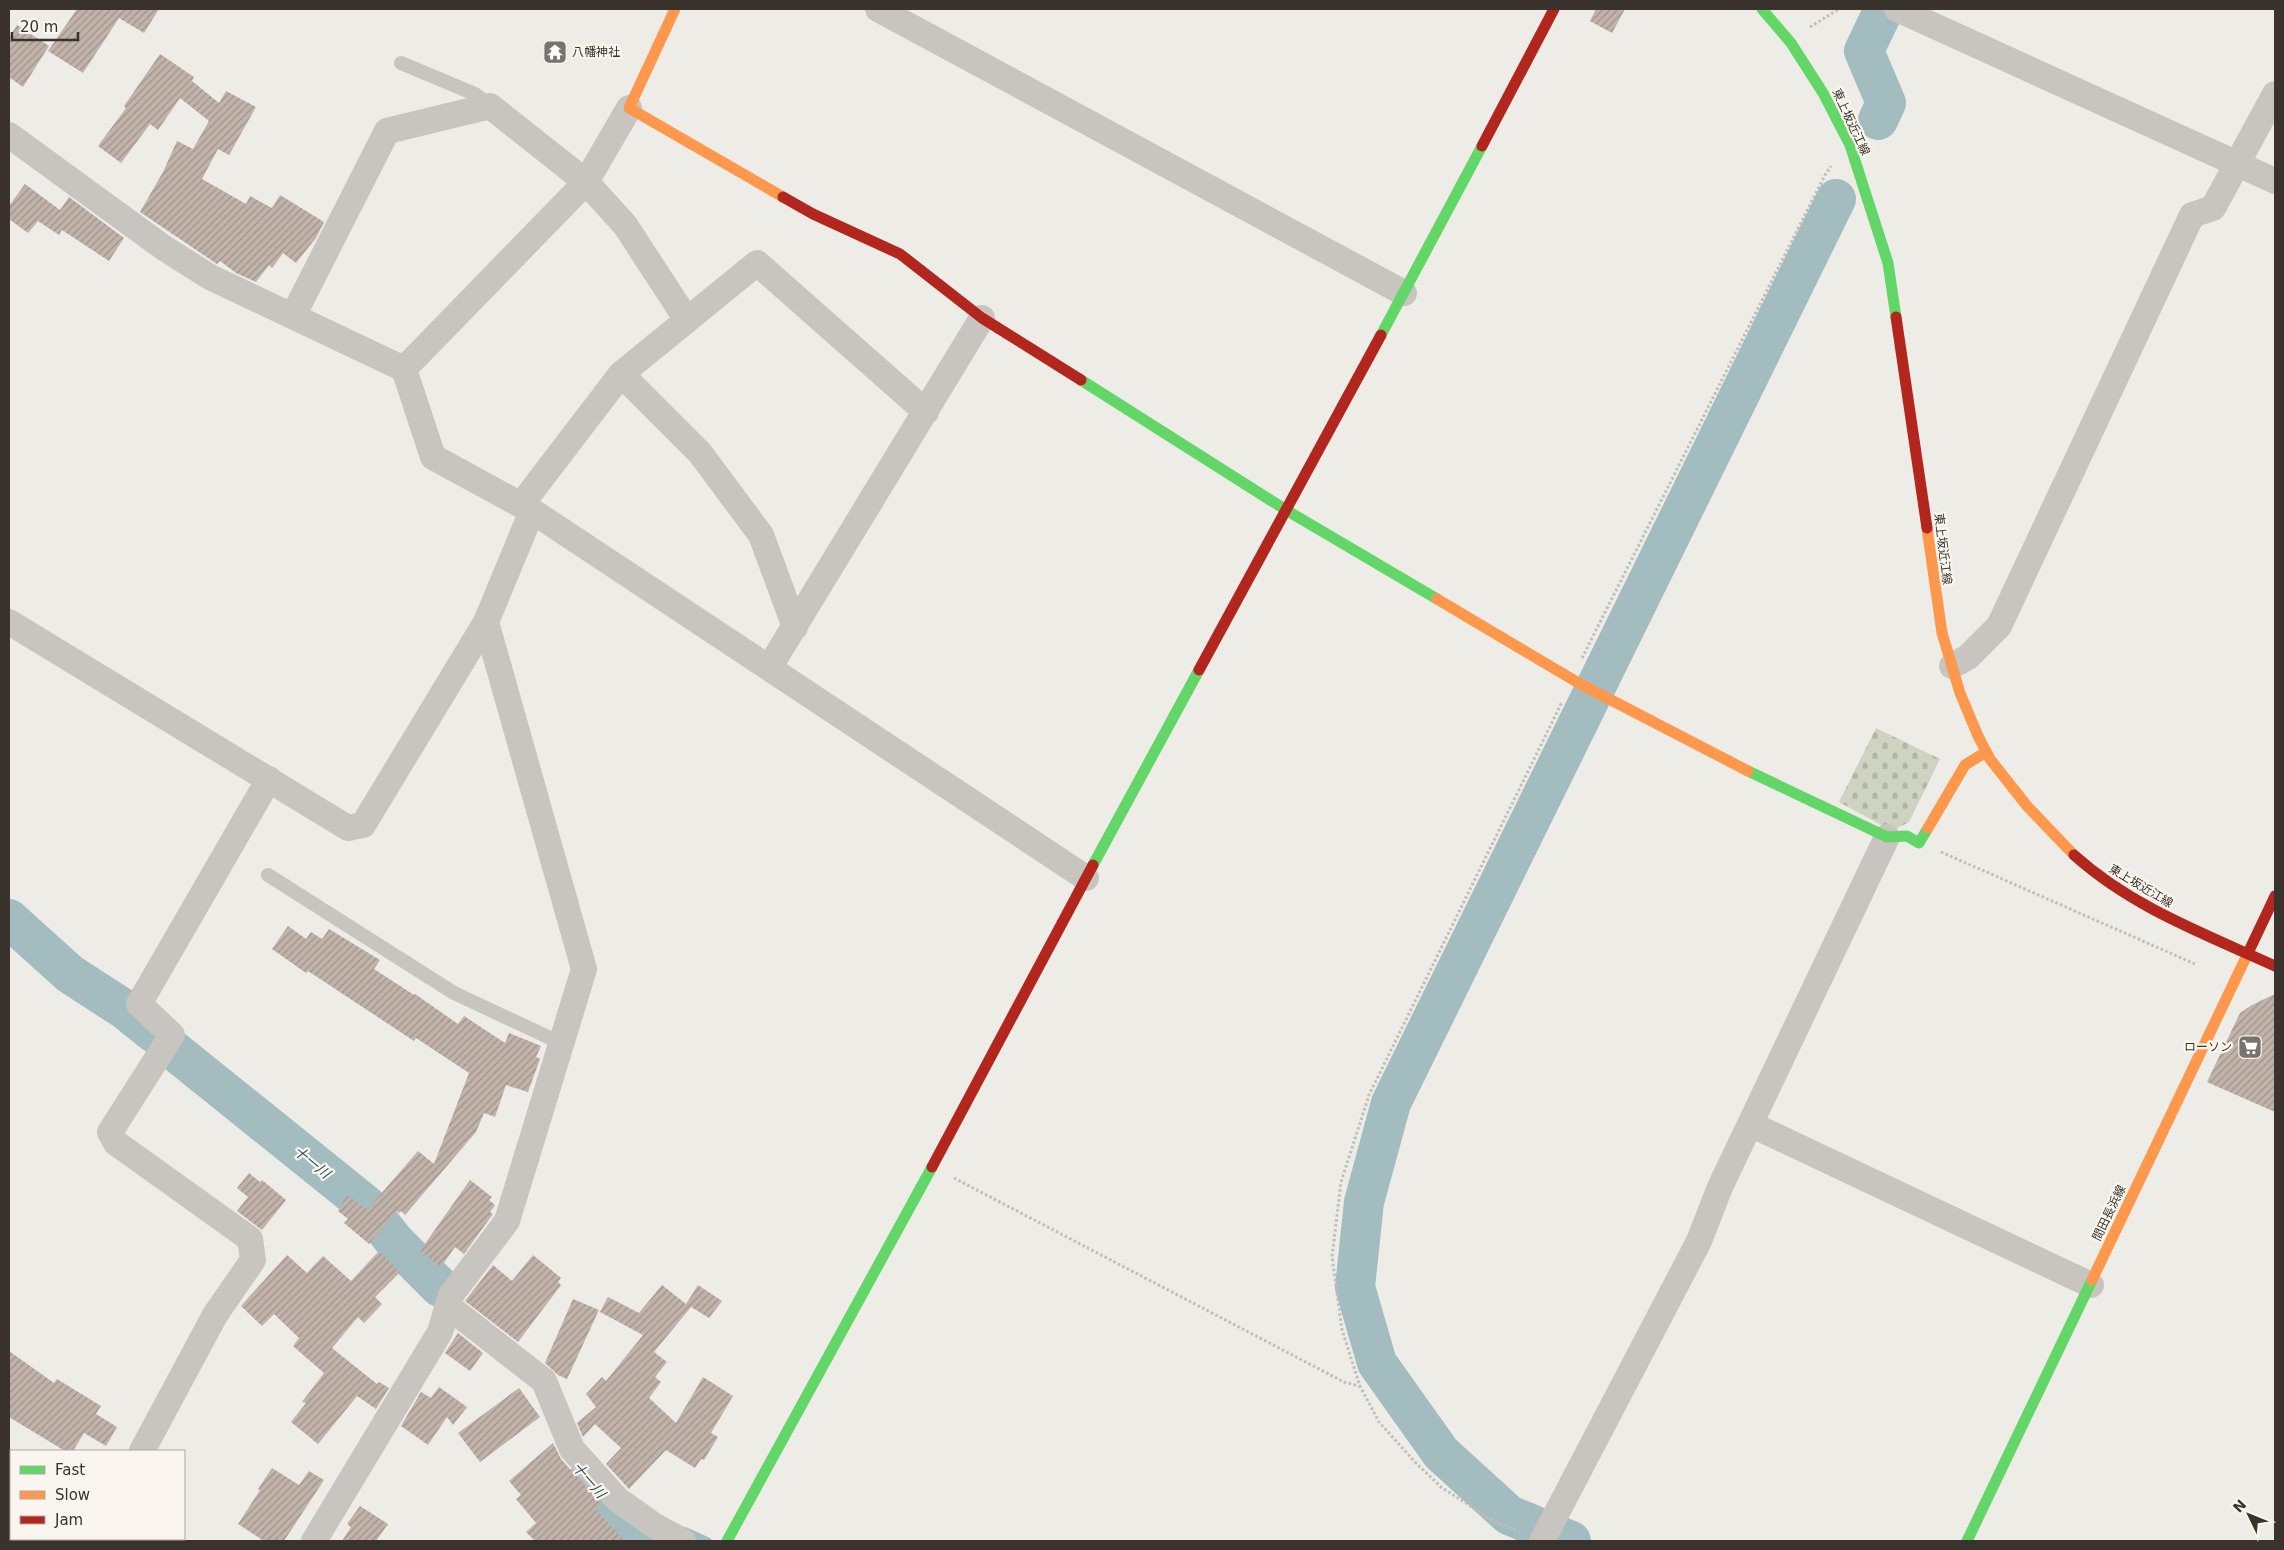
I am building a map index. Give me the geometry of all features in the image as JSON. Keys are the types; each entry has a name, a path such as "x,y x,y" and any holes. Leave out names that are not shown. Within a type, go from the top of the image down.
{"street":[{"path":"404,369 586,182 629,108 675,9"},
{"path":"878,9 1404,293"},
{"path":"727,1541 932,1167 1086,878 1404,293 1554,9"},
{"name":"東上坂近江線","path":"1762,9 1791,43 1823,93 1850,146 1888,263 1933,584 1942,633 1952,666 1986,752 2020,798 2057,842 2087,868 2125,894 2171,921 2275,966"},
{"path":"1898,9 2275,181"},
{"path":"1952,666 1968,657 1999,626 2192,215 2213,208 2275,94"},
{"path":"293,316 387,131 490,106 586,182 625,225 687,320"},
{"path":"629,108 813,214 900,254 982,318 1286,510 1578,682 1729,762 1887,837 1907,836 1919,842 1965,765 1986,752"},
{"path":"9,135 164,248 210,277 404,369 433,457 526,508 1086,878"},
{"path":"9,622 348,828 363,825 486,622 526,508 621,374 757,263 926,412"},
{"path":"769,668 982,318"},
{"path":"621,374 700,454 762,535 795,628"},
{"path":"314,1541 440,1332 449,1307 451,1295 507,1221 563,1044 584,969 486,622"},
{"path":"143,1450 215,1315 253,1260 250,1239 116,1143 110,1132 172,1035 139,1004 270,779"},
{"path":"1539,1539 1560,1504 1699,1241 1720,1187 1887,837"},
{"name":"間田長浜線","path":"1968,1541 2275,896"},
{"path":"1750,1124 2090,1285"},
{"path":"449,1307 544,1381 572,1448 617,1499 655,1526 683,1541"}],"lane":[{"path":"401,63 475,94 490,106"},
{"path":"268,875 454,993 563,1044"}],"path":[{"path":"1791,43 1803,31 1838,9"},
{"path":"1539,1539 1492,1520 1441,1486 1415,1462 1379,1422 1360,1386 1342,1330 1332,1257 1341,1182 1369,1095 1578,682 1581,660 1825,175 1850,146"},
{"path":"1919,842 2194,964"},
{"path":"932,1167 1344,1382 1360,1386"}],"green space":[{"path":"1876,728 1940,759 1909,822 1892,831 1839,802"}],"building":[{"path":"77,9 159,9 144,33 119,18 83,73 48,51"},
{"path":"1596,9 1625,9 1612,33 1590,21"},
{"path":"17,25 49,46 23,87 9,77 9,38"},
{"path":"160,54 194,77 192,81 219,103 226,91 256,107 229,155 218,149 202,179 246,204 250,196 272,208 280,195 324,222 316,238 296,263 283,253 272,268 269,265 256,282 236,273 220,261 217,264 140,212 163,172 177,141 193,149 209,121 180,98 158,130 150,124 121,163 98,146 126,108 124,106"},
{"path":"25,184 60,210 69,197 124,238 109,261 62,230 59,235 38,221 28,233 9,219 9,206"},
{"path":"288,926 306,939 311,932 322,939 329,929 380,960 374,969 415,994 458,1024 464,1016 505,1043 509,1033 541,1046 536,1057 540,1059 528,1092 506,1085 495,1117 484,1113 476,1132 405,1215 401,1211 399,1213 397,1211 369,1244 344,1223 348,1219 338,1211 347,1195 367,1210 418,1151 434,1164 469,1073 416,1038 414,1041 308,971 306,973 272,949"},
{"name":"ローソン","path":"2275,994 2275,1112 2207,1082 2240,1013"},
{"path":"249,1173 260,1182 262,1180 286,1200 262,1230 237,1211 248,1197 237,1188"},
{"path":"470,1180 492,1197 489,1200 495,1205 490,1212 493,1214 464,1254 455,1247 441,1267 420,1251"},
{"path":"379,1251 400,1272 375,1297 382,1304 364,1323 358,1317 332,1348 377,1384 379,1382 389,1388 376,1409 357,1396 318,1444 291,1422 306,1403 302,1402 324,1373 293,1346 299,1338 274,1314 262,1326 241,1306 287,1255 307,1273 323,1256 351,1281"},
{"path":"533,1255 561,1278 558,1282 561,1285 518,1342 465,1301 493,1265 512,1281"},
{"path":"662,1285 686,1304 698,1285 722,1301 709,1318 688,1305 691,1307 654,1352 667,1362 655,1377 661,1382 649,1398 676,1423 703,1377 733,1396 711,1433 718,1437 704,1460 701,1459 695,1468 666,1450 629,1489 606,1464 621,1448 595,1424 583,1437 577,1423 596,1407 586,1394 602,1377 606,1381 643,1335 600,1312 608,1297 639,1313"},
{"path":"573,1299 599,1310 567,1379 558,1375 545,1363"},
{"path":"458,1333 483,1353 470,1371 445,1353"},
{"path":"9,1351 54,1383 57,1379 101,1406 96,1414 117,1427 106,1446 84,1433 74,1450 63,1450 9,1417"},
{"path":"439,1387 467,1407 453,1425 447,1417 428,1445 401,1426 421,1392 431,1398"},
{"path":"519,1388 540,1417 480,1462 458,1433"},
{"path":"553,1443 561,1459 601,1504 595,1509 625,1541 535,1541 526,1532 536,1523 516,1499 521,1495 509,1481"},
{"path":"272,1468 299,1485 309,1471 324,1480 284,1541 264,1541 238,1524"},
{"path":"360,1506 388,1524 376,1541 342,1541 351,1527 347,1524"}],"waterway":[{"path":"1878,120 1886,103 1864,51 1884,9"},
{"path":"1571,1541 1509,1515 1441,1453 1377,1363 1355,1287 1364,1202 1391,1103 1836,199"},
{"name":"十一川","path":"9,919 70,974 124,1009 154,1033"},
{"name":"十一川","path":"172,1049 366,1205 395,1242 440,1287"},
{"name":"十一川","path":"587,1481 623,1518 637,1541"},
{"path":"686,1531 708,1541"}],"traffic: fast":[{"path":"1762,9 1791,43 1823,93 1850,145 1888,263 1896,317"},
{"path":"1381,335 1482,146"},
{"path":"1081,380 1286,510 1437,599"},
{"path":"1093,865 1199,670"},
{"path":"1748,771 1887,837 1907,836 1919,843 1928,828"},
{"path":"727,1541 932,1167"},
{"path":"1967,1541 2092,1280"}],"traffic: slow":[{"path":"675,9 629,108 783,197"},
{"path":"1927,528 1942,633 1960,693 1978,736 1990,759 2027,806 2074,855"},
{"path":"1437,599 1582,685 1748,771"},
{"path":"1928,828 1965,765 1986,752"},
{"path":"2092,1280 2248,953"}],"traffic: jam":[{"path":"1482,146 1554,9"},
{"path":"783,197 813,214 900,254 982,318 1081,380"},
{"path":"1896,317 1927,528"},
{"path":"1199,670 1381,335"},
{"path":"2074,855 2097,874 2145,905 2196,931 2275,966"},
{"path":"932,1167 1093,865"},
{"path":"2248,953 2275,896"}],"place":[{"name":"八幡神社","path":"555,52"},
{"name":"ローソン","path":"2250,1047"}]}
